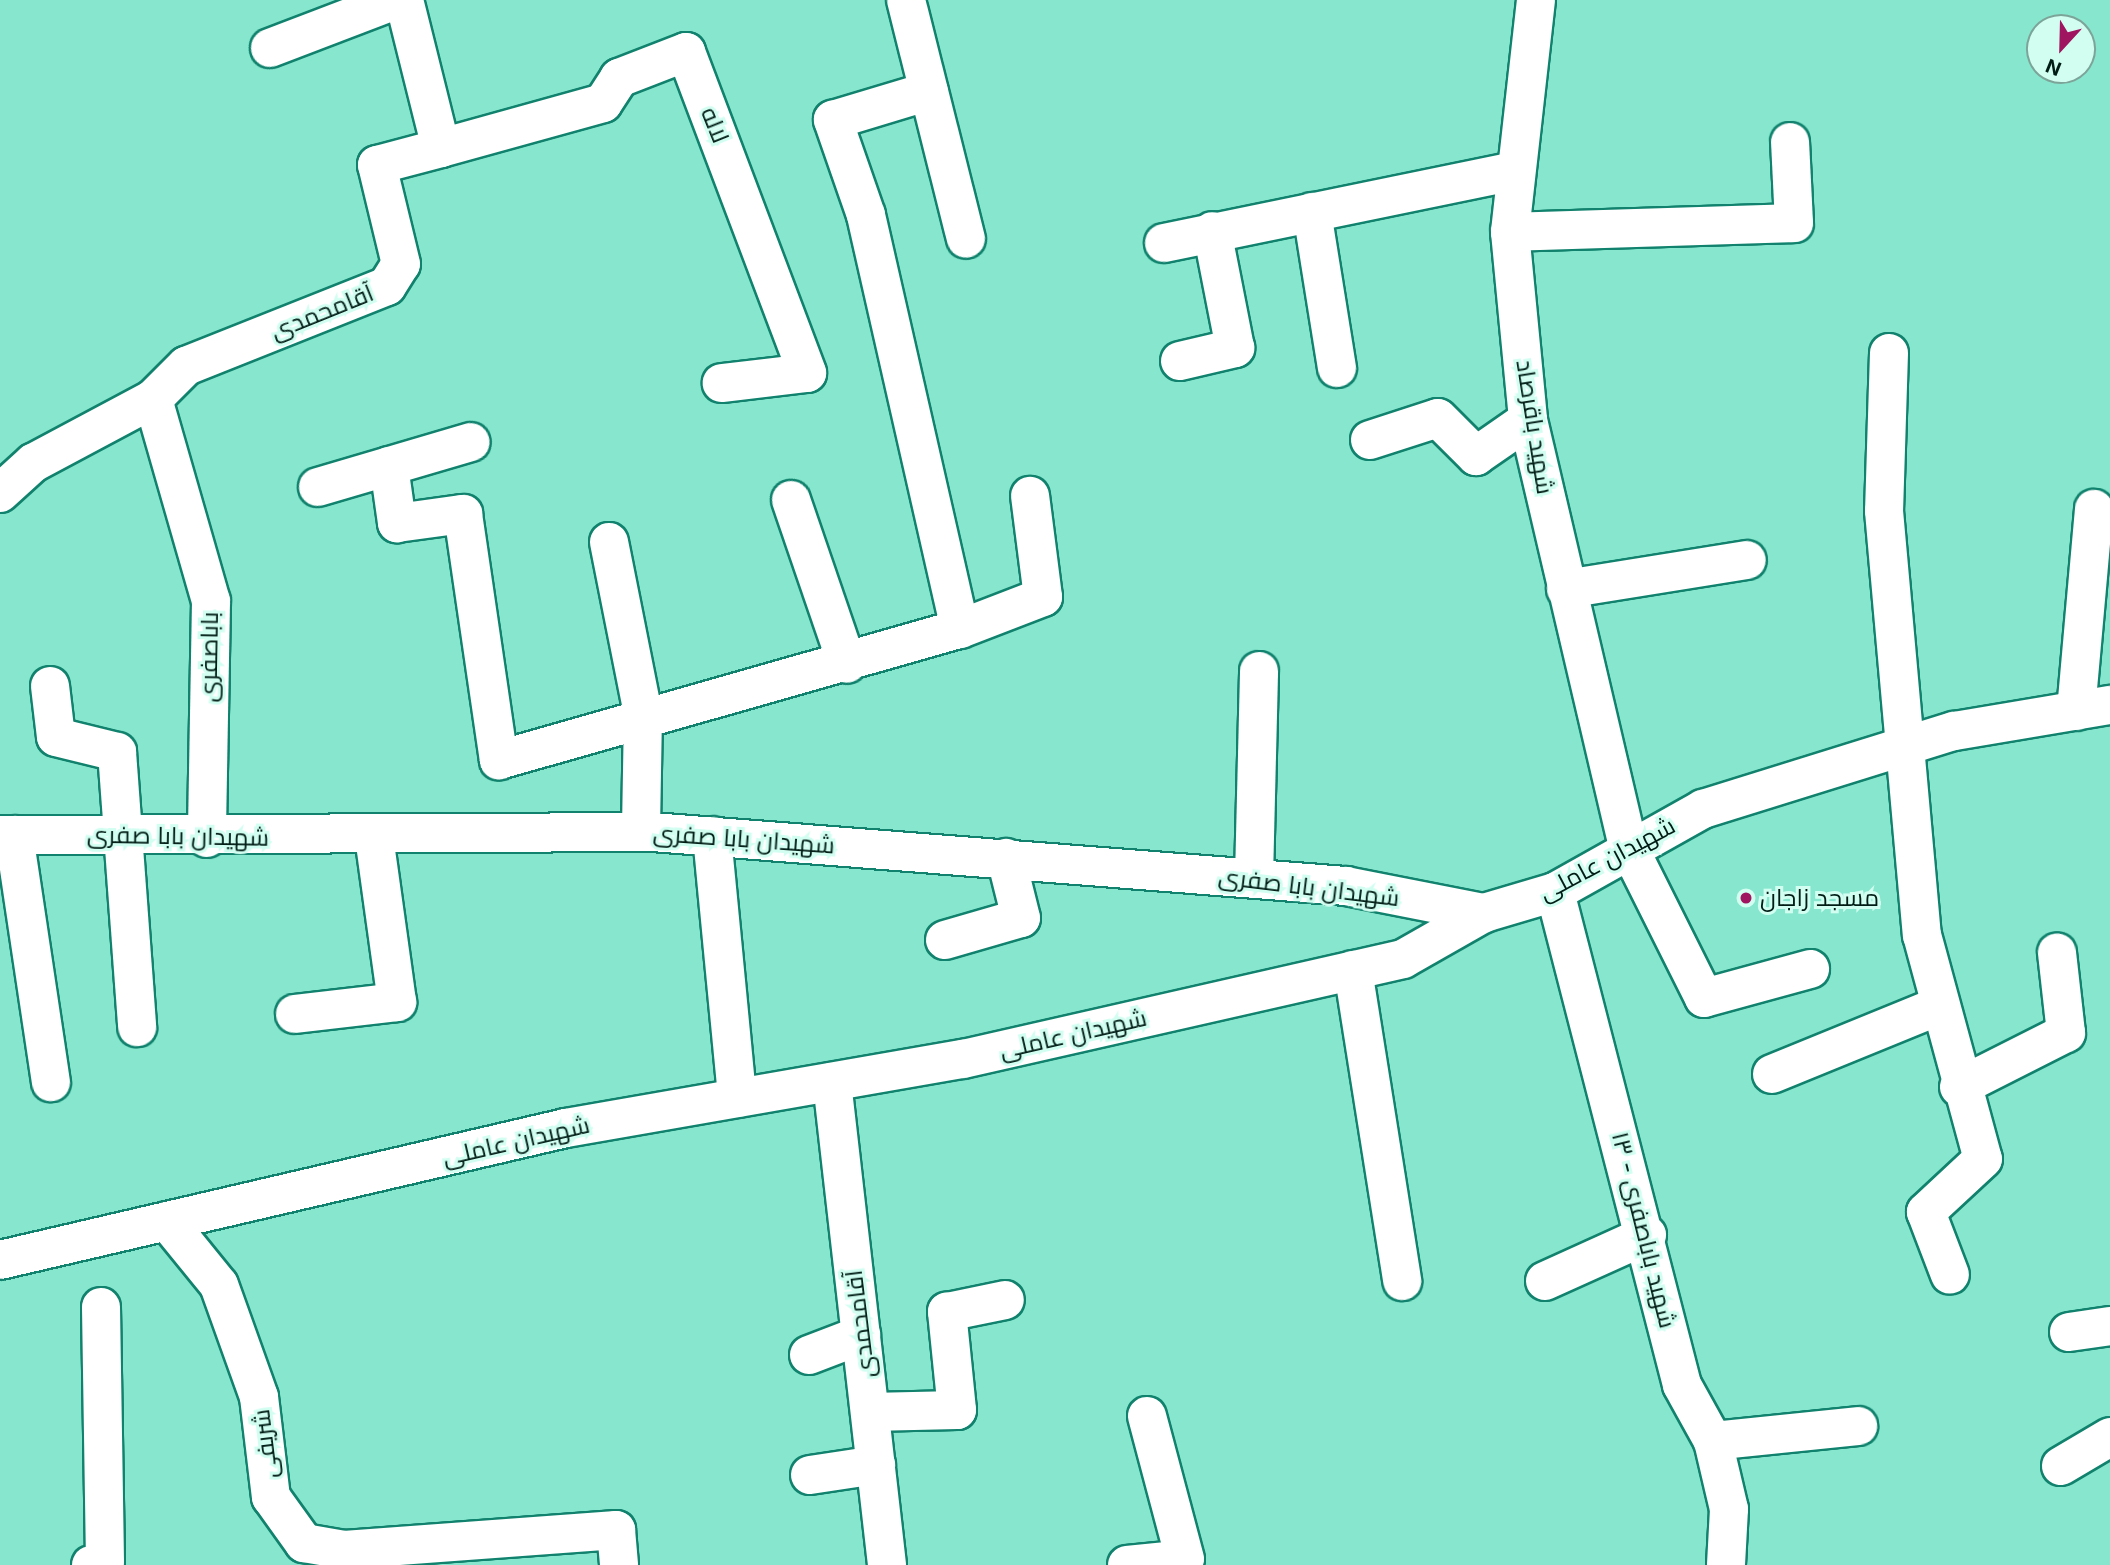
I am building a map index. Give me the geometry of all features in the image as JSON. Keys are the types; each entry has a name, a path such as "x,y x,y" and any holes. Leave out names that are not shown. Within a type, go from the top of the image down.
{"street":[{"path":"270,48 396,0"},
{"path":"404,0 440,148"},
{"path":"906,0 965,239"},
{"name":"شهید باقرصاد","path":"1536,0 1510,232 1528,420 1628,846 1704,998 1810,969"},
{"name":"لاله","path":"440,148 603,103 619,78 686,52 807,373 722,383"},
{"path":"929,91 833,120 866,215 960,629"},
{"path":"1510,232 1794,223 1790,142"},
{"name":"آقامحمدی","path":"0,494 33,463 153,399 186,366 387,286 401,264 377,165 440,148"},
{"path":"1164,243 1212,231 1515,171"},
{"path":"1312,212 1337,368"},
{"path":"1180,361 1235,348 1212,231"},
{"path":"1889,353 1884,512 1909,745 1922,934 1959,1087 1983,1160 1926,1212 1950,1275"},
{"name":"باباصفری","path":"153,399 211,601 206,838"},
{"path":"1370,440 1438,418 1476,456 1528,420"},
{"path":"318,487 471,442"},
{"path":"389,467 397,523 463,514 499,760 643,714 847,664 960,629 1043,597 1030,496"},
{"path":"791,500 847,664"},
{"path":"2093,708 2094,509"},
{"path":"609,542 643,714 641,832"},
{"path":"1566,589 1747,561"},
{"path":"1254,878 1259,671"},
{"path":"50,686 56,737 117,752 137,1027"},
{"name":"شهیدان عاملی","path":"0,1260 566,1128 963,1059 1403,959 1485,913 1555,892 1628,846 1703,809 1909,745 2093,708"},
{"name":"شهیدان بابا صفری","path":"7,835 206,838 641,832 1346,886 1485,913"},
{"path":"7,835 51,1082"},
{"path":"295,1014 397,1002 374,836"},
{"path":"712,836 737,1098"},
{"path":"944,940 1021,918 1006,858"},
{"name":"شهید باباصفری - ۱۳","path":"1555,892 1647,1235 1682,1385 1713,1441 1729,1509 1726,1565"},
{"path":"1959,1087 2066,1033 2057,953"},
{"path":"1353,970 1402,1281"},
{"path":"1772,1074 1940,1006"},
{"name":"آقامحمدی","path":"832,1082 887,1565"},
{"name":"شریفی","path":"167,1221 219,1285 259,1397 271,1497 304,1543 344,1550 616,1530 619,1565"},
{"path":"1545,1281 1647,1235"},
{"path":"870,1412 957,1410 947,1312 1005,1300"},
{"path":"91,1565 105,1562 101,1307"},
{"path":"2069,1332 2110,1326"},
{"path":"809,1355 861,1335"},
{"path":"1131,1565 1185,1559 1147,1416"},
{"path":"1713,1441 1858,1426"},
{"path":"2061,1466 2110,1437"},
{"path":"810,1475 876,1465"}],"place":[{"name":"مسجد زاجان","path":"1746,898"}]}
